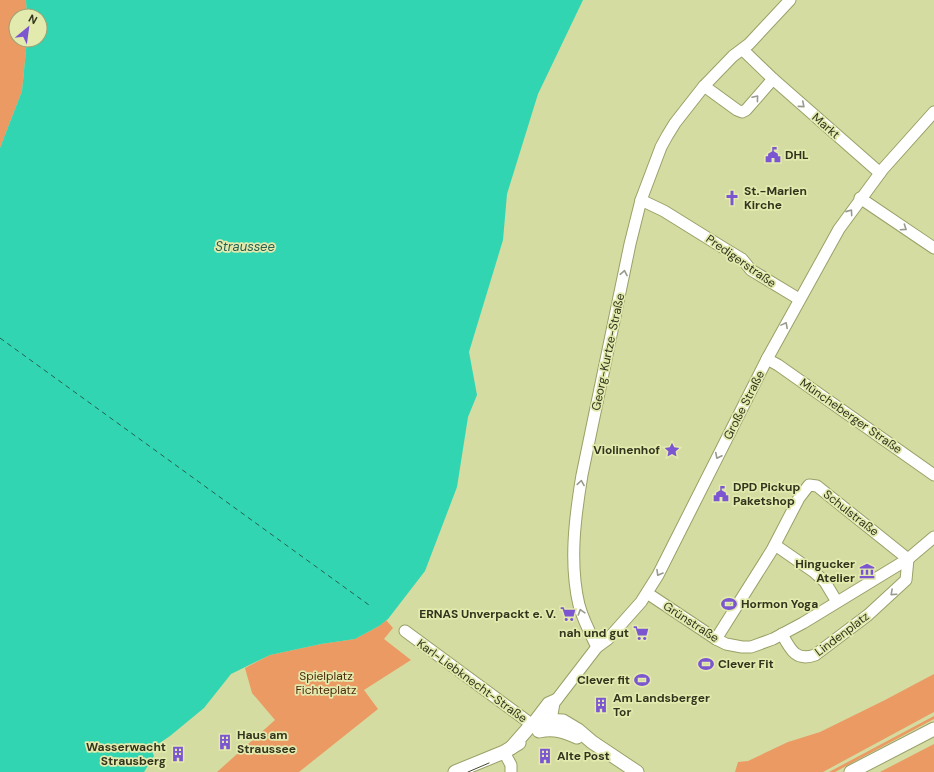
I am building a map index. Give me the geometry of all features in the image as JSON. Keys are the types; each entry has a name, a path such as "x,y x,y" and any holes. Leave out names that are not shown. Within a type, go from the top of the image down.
{"street":[{"name":"Georg-Kurtze-Straße","path":"597,647 584,620 579,604 575,554 578,499 630,244 641,200 667,136 704,86 733,56 743,50 790,0"},
{"name":"Markt","path":"743,50 773,79 880,173"},
{"path":"704,86 742,112 746,110 773,79"},
{"name":"Große Straße","path":"551,720 554,703 557,699 597,647 608,639 647,593 671,552 767,359 839,229 860,198 880,173 934,112"},
{"path":"860,198 934,248"},
{"name":"Predigerstraße","path":"641,200 680,220 742,259 751,270 799,299"},
{"name":"Müncheberger Straße","path":"767,359 778,365 933,472"},
{"name":"Schulstraße","path":"716,639 775,545 799,498 809,484 817,486 908,559"},
{"path":"782,634 908,559 934,537"},
{"path":"775,545 814,572 825,582 837,602"},
{"name":"Lindenplatz","path":"782,634 792,650 799,657 808,658 820,653 868,615 903,584 906,580 908,559"},
{"name":"Grünstraße","path":"647,593 716,639 726,644 751,647 782,634"},
{"name":"Karl-Liebknecht-Straße","path":"405,631 536,728"},
{"name":"Große Straße","path":"536,728 548,703 557,699"},
{"path":"455,772 508,750 536,728 551,720 562,721 578,730 592,742 637,772"},
{"path":"536,728 556,730 592,742"},
{"path":"851,772 934,730"},
{"path":"508,750 511,772"}],"green space":[{"path":"0,0 26,0 26,8 8,8 8,48 26,48 22,91 0,148"},
{"name":"Spielplatz Fichteplatz","path":"386,620 393,628 384,639 411,660 364,690 378,709 299,772 217,772 275,720 252,693 245,668 270,655 321,644 355,639 379,626"},
{"path":"934,674 934,712 823,772 735,772 738,762 748,761 788,742 820,732"},
{"path":"934,716 934,719 835,772 829,772"},
{"path":"934,744 934,772 880,772"}],"water":[{"name":"Straussee","path":"26,0 583,0 538,94 507,194 503,240 469,352 477,395 468,417 457,487 425,571 388,619 379,626 355,639 321,644 270,655 231,674 204,708 170,736 151,749 154,756 144,772 0,772 0,148 22,91 26,48 48,48 48,8 26,8"}],"ferry route":[{"path":"0,338 369,605"}],"tram line":[{"path":"468,772 489,763"}],"place":[{"name":"DHL","path":"773,155"},
{"name":"St.-Marien Kirche","path":"732,198"},
{"name":"Violinenhof","path":"672,450"},
{"name":"DPD Pickup Paketshop","path":"721,494"},
{"name":"Hingucker Atelier","path":"867,571"},
{"name":"Hormon Yoga","path":"729,604"},
{"name":"ERNAS Unverpackt e. V.","path":"568,614"},
{"name":"nah und gut","path":"641,633"},
{"name":"Clever Fit","path":"706,664"},
{"name":"Clever fit","path":"642,680"},
{"name":"Am Landsberger Tor","path":"601,705"},
{"name":"Haus am Straussee","path":"225,742"},
{"name":"Wasserwacht Strausberg","path":"178,754"},
{"name":"Alte Post","path":"545,756"}]}
